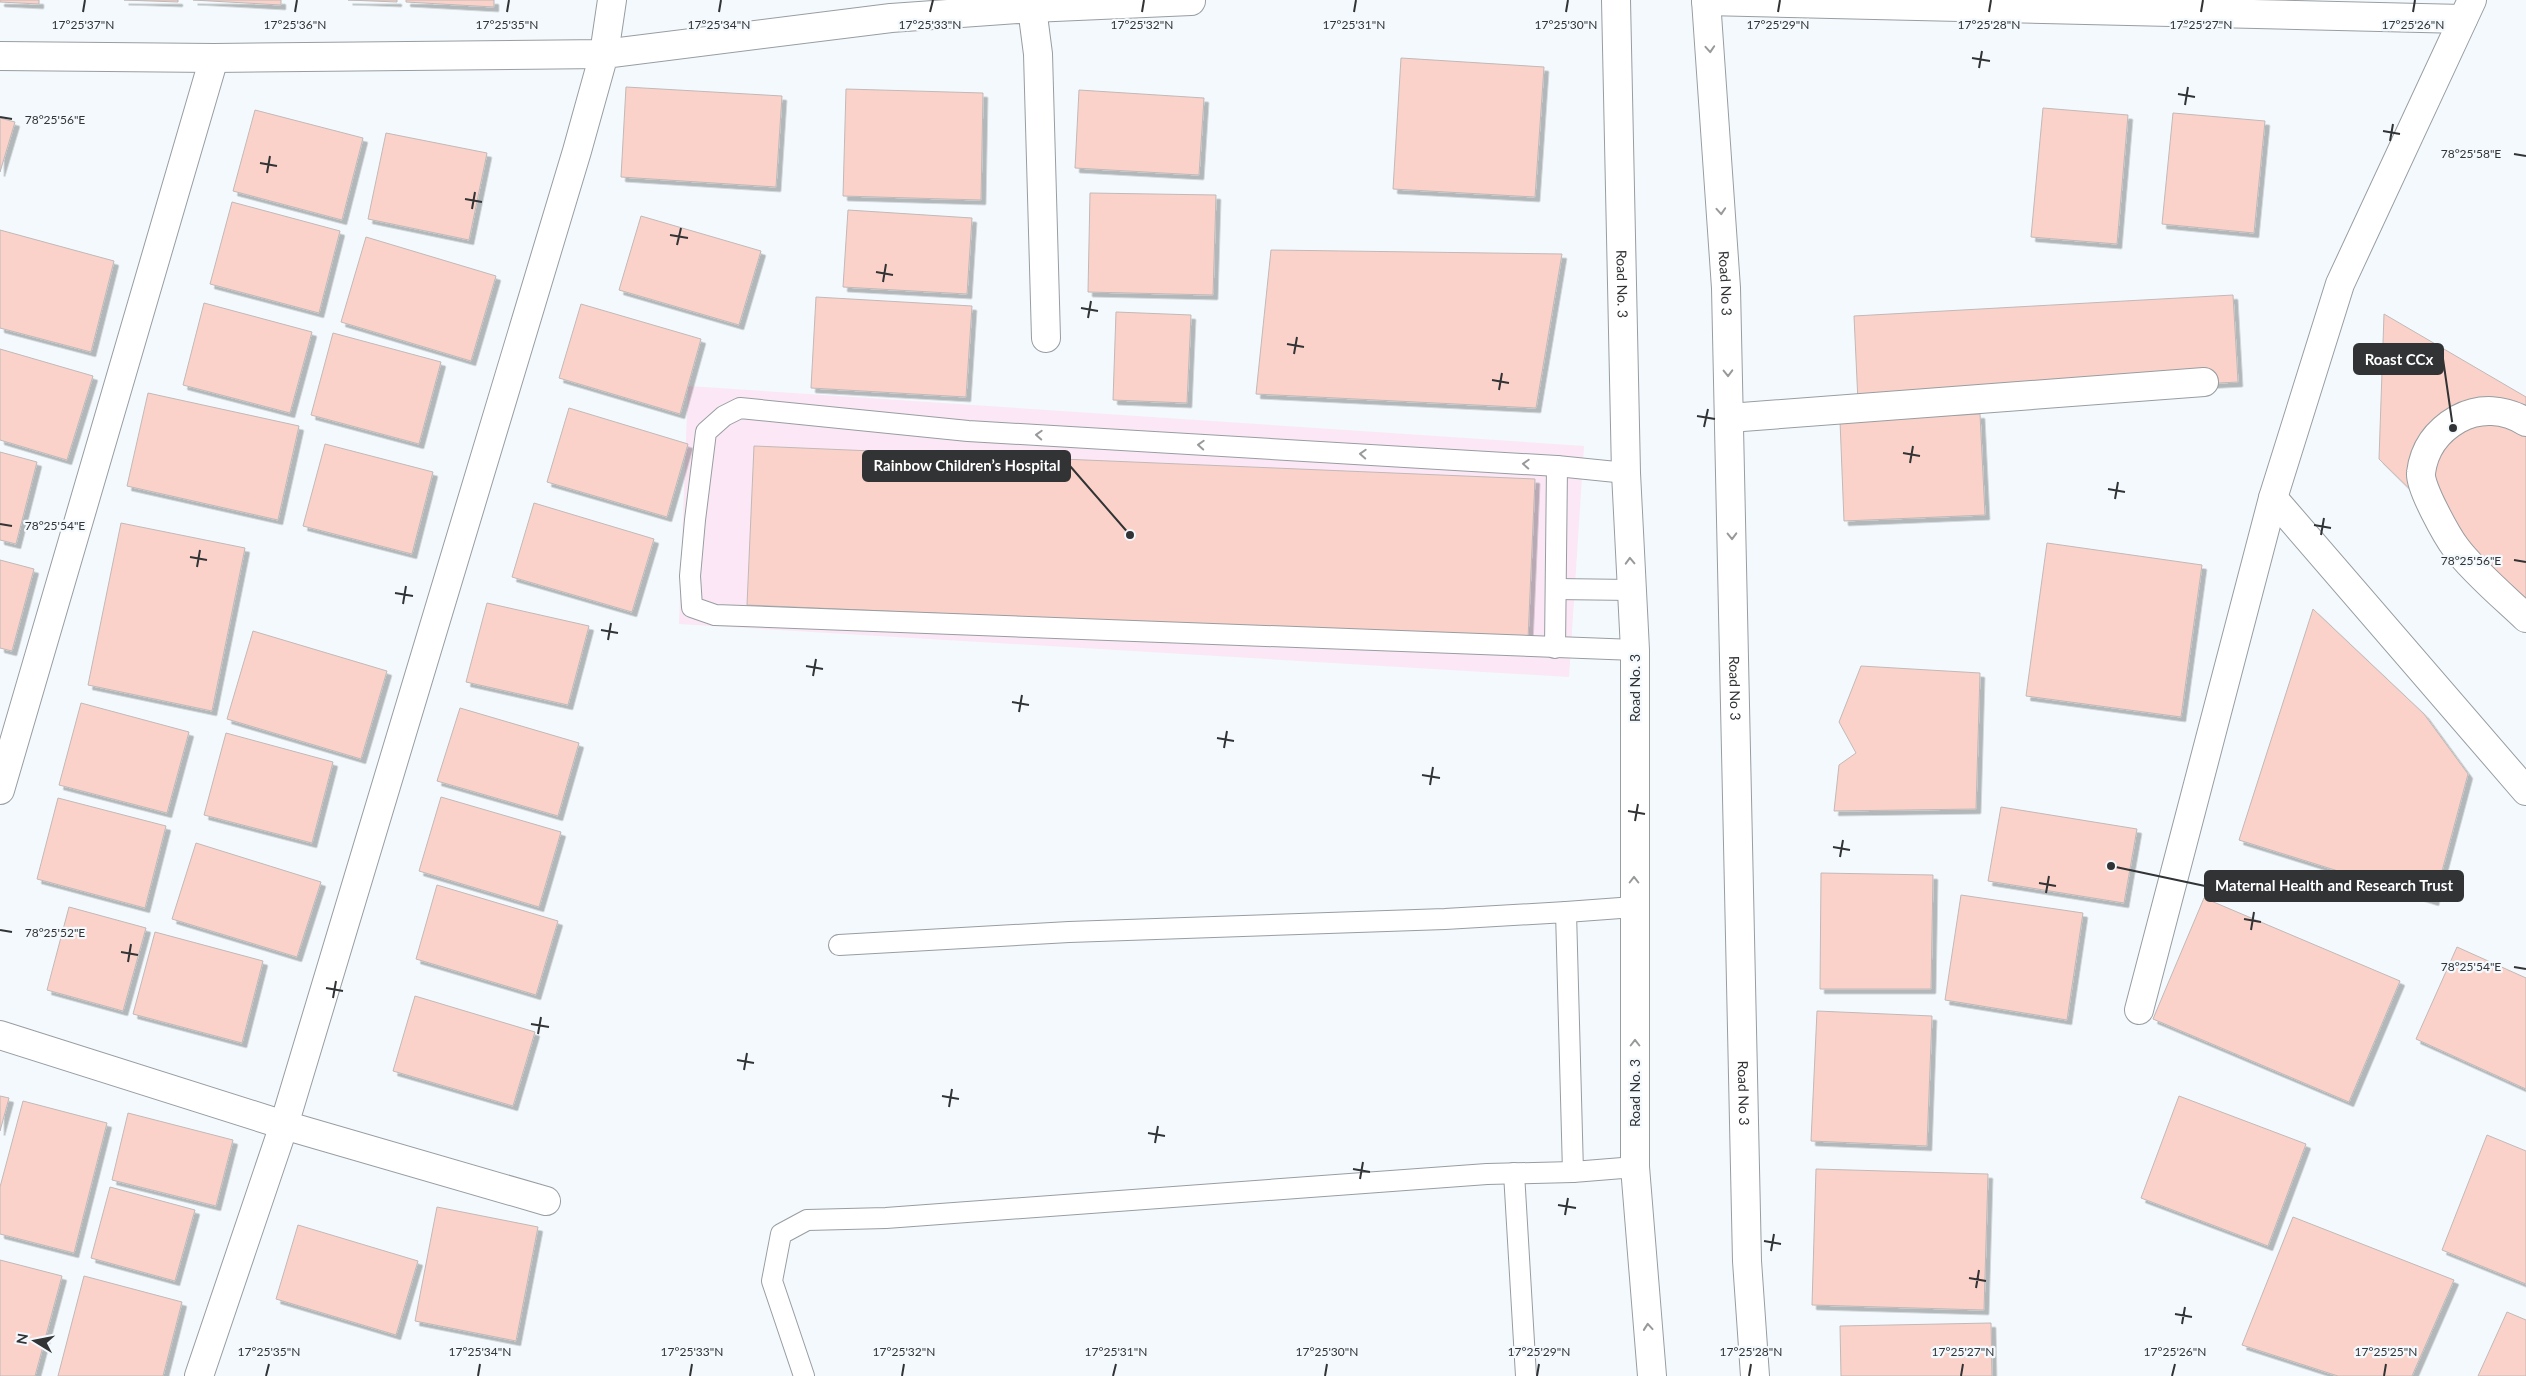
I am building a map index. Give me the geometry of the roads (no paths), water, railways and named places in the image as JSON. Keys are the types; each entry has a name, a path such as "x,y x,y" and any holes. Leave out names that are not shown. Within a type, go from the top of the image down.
{"street":[{"path":"199,1376 284,1125 574,160 604,54 612,0"},
{"name":"Road No. 3","path":"1616,0 1626,473 1635,650 1635,1167 1652,1376"},
{"path":"1706,0 2467,10 2340,284 2273,498 2139,1010"},
{"name":"Road No 3","path":"1706,0 1726,288 1747,1261 1755,1376"},
{"path":"0,56 214,58 604,54 892,18 1032,8 1191,1"},
{"path":"1032,8 1038,54 1046,338"},
{"path":"0,790 214,58"},
{"path":"1729,418 2204,382"},
{"path":"2526,422 2491,410 2468,413 2443,427 2430,442 2420,474 2431,504 2456,549 2526,618"},
{"path":"2273,498 2526,791"},
{"path":"0,1036 284,1125 546,1201"}],"lane":[{"path":"1626,473 1557,466 968,431 740,408 724,416 706,432 690,576 692,608 714,615 1635,650"},
{"path":"1555,648 1557,466"},
{"path":"1556,589 1631,590"},
{"path":"839,945 1069,932 1445,920 1634,907"},
{"path":"1566,912 1573,1172"},
{"path":"804,1376 772,1281 782,1234 807,1220 896,1218 1514,1173 1573,1172 1635,1167"},
{"path":"1514,1173 1526,1376"}],"place":[{"name":"Roast CCx","path":"2453,428"},
{"name":"Rainbow Children’s Hospital","path":"1130,535"},
{"name":"Maternal Health and Research Trust","path":"2111,866"}]}
